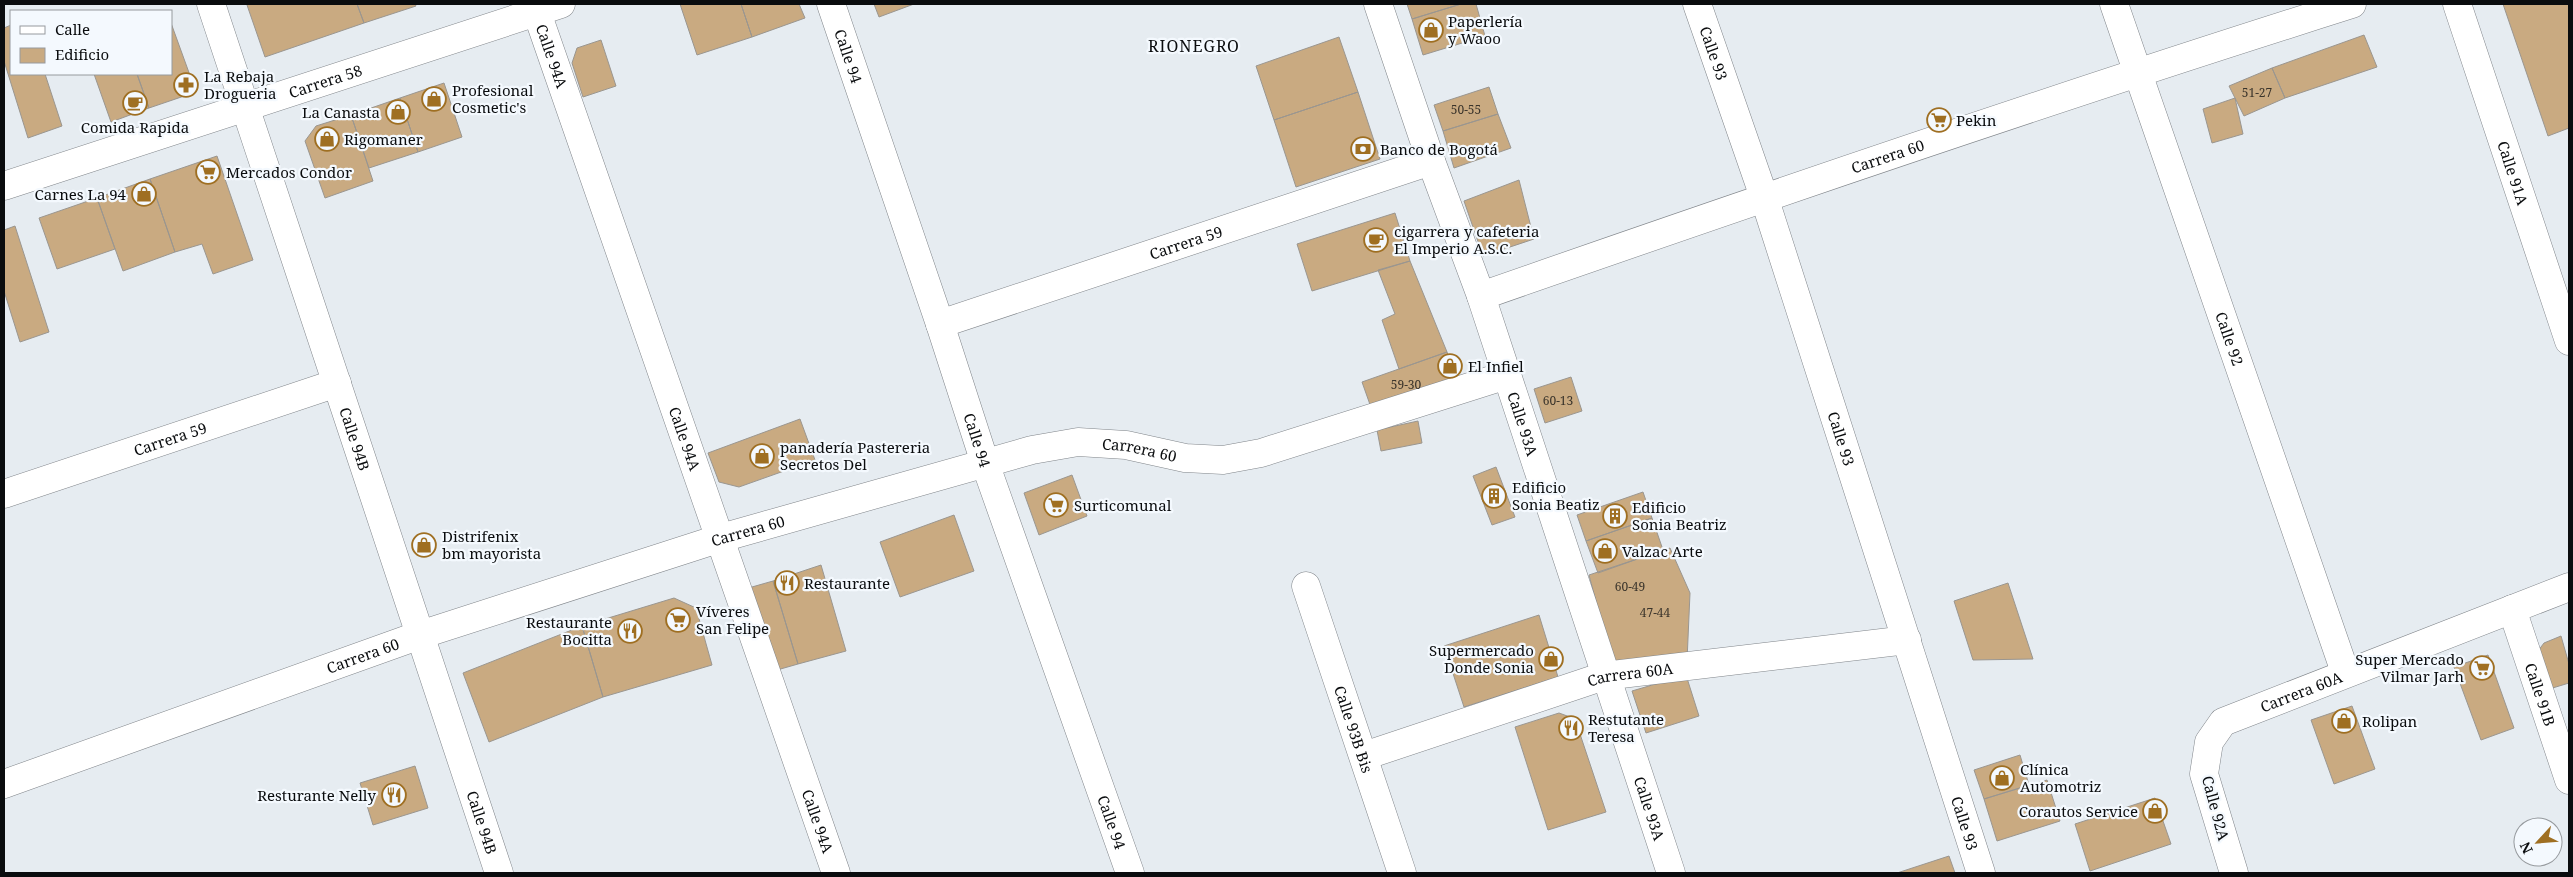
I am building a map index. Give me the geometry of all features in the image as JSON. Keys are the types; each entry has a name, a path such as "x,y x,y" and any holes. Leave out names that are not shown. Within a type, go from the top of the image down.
{"street":[{"name":"Calle 94B","path":"211,4 499,873"},
{"name":"Calle 94","path":"831,4 940,324 985,463 1130,873"},
{"name":"Calle 93A","path":"1378,4 1431,161 1481,296 1604,676 1671,873"},
{"name":"Calle 93","path":"1697,4 1764,197 1981,873"},
{"name":"Calle 92","path":"2114,4 2344,672"},
{"name":"Carrera 60","path":"1481,296 1764,197 2138,72 2352,4"},
{"name":"Calle 91A","path":"2457,4 2569,341"},
{"name":"Carrera 58","path":"4,186 544,6"},
{"name":"Calle 94A","path":"544,6 721,538 836,873"},
{"name":"Carrera 59","path":"940,324 1431,161"},
{"name":"Carrera 60","path":"4,784 420,635 721,538 1032,450 1078,442 1126,445 1185,458 1223,460 1252,455 1507,375"},
{"name":"Carrera 59","path":"4,494 337,383"},
{"name":"Calle 93B Bis","path":"1306,586 1402,873"},
{"name":"Carrera 60A","path":"2209,742 2223,722 2344,672 2569,587"},
{"name":"Calle 91B","path":"2512,609 2569,780"},
{"name":"Carrera 60A","path":"1364,756 1604,676 1906,640"},
{"name":"Calle 92A","path":"2209,742 2204,774 2234,873"}],"building":[{"path":"357,4 364,23 265,57 247,5"},
{"path":"357,4 415,4 416,6 364,23"},
{"path":"680,4 741,4 752,37 697,55"},
{"path":"741,4 799,4 805,18 752,37"},
{"path":"874,4 914,4 879,17"},
{"path":"1407,4 1461,4 1412,19"},
{"path":"1461,4 1476,4 1485,36 1423,55 1412,19"},
{"path":"2503,4 2569,4 2569,128 2548,136"},
{"path":"10,25 10,75 45,75 62,126 28,138 4,61 4,28"},
{"path":"172,26 196,92 149,108 137,75 172,75"},
{"path":"2364,35 2377,67 2285,98 2272,68"},
{"path":"1339,37 1358,92 1274,120 1256,66"},
{"path":"601,40 616,86 583,97 572,63 577,48"},
{"path":"2272,68 2285,98 2244,116 2229,86"},
{"path":"94,75 137,75 149,108 111,122"},
{"path":"444,83 462,137 418,152 400,98"},
{"path":"1489,87 1498,114 1443,131 1434,105"},
{"path":"1358,92 1380,159 1296,187 1274,120"},
{"path":"400,98 418,152 369,168 351,115"},
{"path":"2235,98 2243,134 2212,143 2203,109"},
{"path":"1498,114 1511,148 1454,168 1443,131"},
{"path":"351,115 373,181 325,198 305,141 316,126"},
{"path":"217,156 253,260 213,274 202,244 175,252 150,179"},
{"path":"150,179 175,252 123,271 97,198"},
{"path":"1519,180 1534,239 1483,256 1464,201"},
{"path":"97,198 115,249 57,269 39,218"},
{"path":"1395,213 1410,261 1312,291 1297,244"},
{"path":"15,226 49,332 20,342 4,291 4,230"},
{"path":"1410,261 1447,352 1399,369 1382,320 1395,314 1378,270"},
{"path":"1447,352 1455,375 1447,387 1373,413 1362,382"},
{"path":"1571,377 1582,411 1545,423 1534,389"},
{"name":"panadería Pastereria Secretos Del","path":"800,419 815,460 739,487 719,482 708,453"},
{"path":"1418,421 1422,443 1381,451 1377,430"},
{"name":"Edificio Sonia Beatiz","path":"1496,467 1515,517 1492,525 1473,476"},
{"name":"Surticomunal","path":"1072,475 1087,516 1039,535 1024,493"},
{"name":"Edificio Sonia Beatriz","path":"1643,492 1652,518 1586,541 1577,515"},
{"path":"954,515 974,571 900,597 880,542"},
{"path":"1652,518 1663,550 1598,573 1586,541"},
{"path":"1670,548 1690,593 1687,661 1612,662 1589,575"},
{"path":"821,565 846,651 798,664 773,581"},
{"path":"773,581 798,664 770,672 745,589"},
{"path":"2008,583 2033,659 1973,660 1954,601"},
{"path":"674,598 696,608 712,665 603,697 582,626"},
{"path":"1539,615 1558,677 1464,707 1444,646"},
{"path":"582,626 603,697 489,742 463,673"},
{"path":"2561,636 2569,664 2569,683 2546,690 2538,651 2544,643"},
{"path":"2488,655 2514,728 2481,740 2454,667"},
{"path":"1686,675 1699,716 1646,733 1632,691"},
{"path":"2352,706 2375,769 2334,784 2311,720"},
{"path":"1559,713 1570,717 1576,722 1606,812 1548,830 1515,727"},
{"name":"Clínica Automotriz","path":"2020,755 2029,785 1984,799 1974,770"},
{"name":"Resturante Nelly","path":"415,766 428,808 373,825 360,783"},
{"path":"2047,780 2060,821 1997,841 1984,799"},
{"path":"2155,798 2171,844 2090,871 2075,824"},
{"path":"1949,856 1955,873 1897,873"}],"place":[{"name":"Paperlería y Waoo","path":"1431,30"},
{"name":"La Rebaja Drogueria","path":"186,85"},
{"name":"Profesional Cosmetic's","path":"434,99"},
{"name":"Comida Rapida","path":"135,103"},
{"name":"La Canasta","path":"398,112"},
{"name":"Pekin","path":"1939,120"},
{"name":"Rigomaner","path":"327,139"},
{"name":"Banco de Bogotá","path":"1363,149"},
{"name":"Mercados Condor","path":"208,172"},
{"name":"Carnes La 94","path":"144,194"},
{"name":"cigarrera y cafeteria El Imperio A.S.C.","path":"1376,240"},
{"name":"El Infiel","path":"1450,366"},
{"name":"panadería Pastereria Secretos Del","path":"762,456"},
{"name":"Edificio Sonia Beatiz","path":"1494,496"},
{"name":"Surticomunal","path":"1056,505"},
{"name":"Edificio Sonia Beatriz","path":"1615,516"},
{"name":"Distrifenix bm mayorista","path":"424,545"},
{"name":"Valzac Arte","path":"1605,551"},
{"name":"Restaurante","path":"787,583"},
{"name":"Víveres San Felipe","path":"678,620"},
{"name":"Restaurante Bocitta","path":"630,631"},
{"name":"Supermercado Donde Sonia","path":"1551,659"},
{"name":"Super Mercado Vilmar Jarh","path":"2482,668"},
{"name":"Rolipan","path":"2344,721"},
{"name":"Restutante Teresa","path":"1571,728"},
{"name":"Clínica Automotriz","path":"2002,778"},
{"name":"Resturante Nelly","path":"394,795"},
{"name":"Corautos Service","path":"2155,811"}],"district":[{"name":"RIONEGRO","path":"1194,46"}]}
